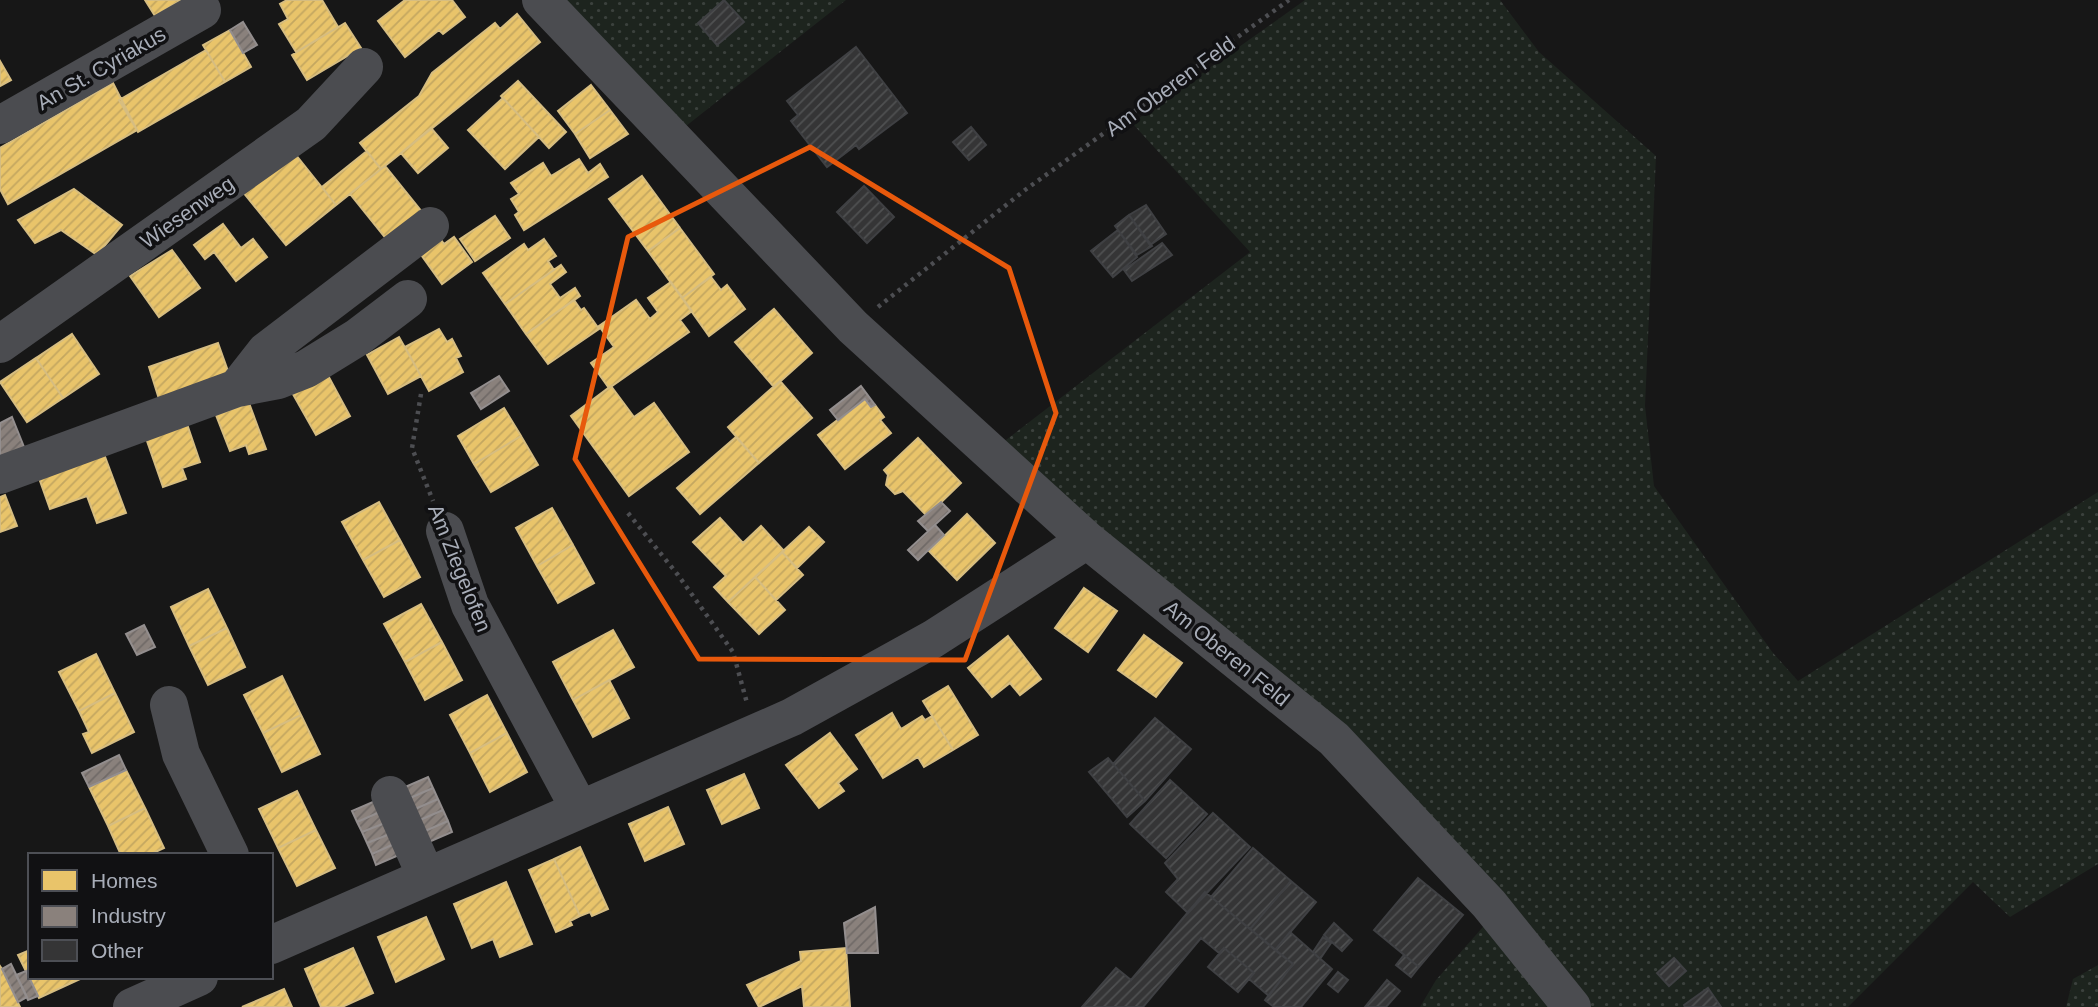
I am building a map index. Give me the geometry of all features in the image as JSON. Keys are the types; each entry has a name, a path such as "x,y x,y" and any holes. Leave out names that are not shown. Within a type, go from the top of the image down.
{"street":[{"name":"Am Oberen Feld","path":"541,0 853,327 1087,540 1334,739 1489,904 1572,1007"},
{"name":"An St. Cyriakus","path":"0,125 202,10"},
{"name":"Wiesenweg","path":"0,344 311,124 364,67"},
{"path":"237,388 265,351 430,226"},
{"path":"0,475 237,388 278,380 306,369 358,337 408,299"},
{"name":"Am Ziegelofen","path":"445,531 470,605 579,808"},
{"path":"273,943 792,717 933,639 1087,540"},
{"path":"169,705 181,754 229,853"},
{"path":"390,795 426,876"},
{"path":"132,1007 195,979"}],"path":[{"name":"Am Oberen Feld","path":"853,327 1025,190 1289,0"},
{"name":"Am Ziegelofen","path":"421,394 412,448 445,531"},
{"path":"628,513 678,575 733,652 749,711 751,735"}],"highlighted area":[{"path":"810,147 1009,268 1056,413 965,660 699,659 575,459 628,237"}],"shaded area":[{"path":"555,0 846,0 681,130"},
{"path":"1305,0 1500,0 1539,52 1656,156 1645,406 1654,486 1773,653 1798,681 2098,492 2098,864 2010,917 1973,882 1848,1007 1588,1007 1002,443 1250,252 1132,123"},
{"path":"1490,919 1560,1007 1420,1007 1436,980"},
{"path":"2098,965 2098,1007 2066,1007 2073,979"}],"building: Homes":[{"path":"145,0 181,0 155,16"},
{"path":"287,0 322,0 338,27 296,52 279,24 288,19 280,4"},
{"path":"405,0 452,0 465,17 443,34 439,30 405,57 378,21"},
{"path":"517,14 540,42 381,169 360,143 419,96 432,73 495,23 500,29"},
{"path":"345,23 361,48 307,80 292,55"},
{"path":"230,30 251,67 225,82 203,45"},
{"path":"206,50 225,82 138,132 119,100"},
{"path":"0,61 11,80 0,86"},
{"path":"518,81 566,132 549,148 501,96"},
{"path":"113,83 137,130 8,204 0,189 0,148"},
{"path":"591,85 610,110 575,134 558,111"},
{"path":"503,98 539,137 505,169 468,130"},
{"path":"610,110 628,134 590,158 575,134"},
{"path":"431,128 448,148 418,173 401,153"},
{"path":"292,150 336,205 286,245 242,191"},
{"path":"367,151 381,169 336,205 322,187"},
{"path":"579,159 588,173 600,164 608,177 524,230 515,215 519,212 511,199 519,194 511,183 543,163 551,176"},
{"path":"385,166 427,218 392,246 350,194"},
{"path":"642,176 680,228 648,251 609,199"},
{"path":"74,189 122,225 97,255 61,230 35,243 18,220"},
{"path":"495,216 510,238 475,261 460,239"},
{"path":"223,224 241,248 253,239 267,257 236,281 214,252 205,259 194,245"},
{"path":"680,228 714,274 682,298 648,251"},
{"path":"434,230 444,244 454,237 472,262 442,284 414,245"},
{"path":"544,239 556,256 548,261 554,270 505,304 483,273 524,244 528,250"},
{"path":"172,250 200,288 159,317 130,276"},
{"path":"561,265 566,272 550,284 560,298 575,288 580,296 526,334 505,304"},
{"path":"711,277 721,290 727,285 745,309 709,336 682,298"},
{"path":"671,282 692,311 680,320 689,332 609,388 591,363 614,347 599,326 636,300 650,319 658,312 648,298"},
{"path":"574,300 581,310 584,308 599,329 548,364 526,334"},
{"path":"774,309 812,353 774,387 735,342"},
{"path":"439,329 447,342 452,339 461,356 456,358 463,372 429,391 405,347"},
{"path":"72,334 99,374 63,398 36,358"},
{"path":"399,337 421,376 388,394 367,355"},
{"path":"218,343 229,374 159,399 149,367"},
{"path":"36,358 63,398 27,422 0,382"},
{"path":"325,370 350,416 316,435 290,389"},
{"path":"780,381 812,418 759,463 728,427"},
{"path":"611,386 634,417 654,403 689,452 629,496 571,416"},
{"path":"865,399 871,407 875,405 884,417 880,420 891,433 845,469 818,435"},
{"path":"249,403 266,449 249,454 246,445 230,451 216,415"},
{"path":"504,408 521,436 474,464 458,436"},
{"path":"187,424 200,462 182,468 186,479 163,487 146,438"},
{"path":"521,436 538,465 491,492 474,464"},
{"path":"736,437 759,463 700,514 677,488"},
{"path":"918,438 961,483 927,516 903,491 895,494 886,485 888,475 884,470"},
{"path":"104,454 126,513 97,523 87,496 50,509 39,478"},
{"path":"5,495 17,526 0,532 0,497"},
{"path":"379,502 400,540 363,560 342,522"},
{"path":"552,508 573,545 537,566 516,528"},
{"path":"967,514 995,543 957,580 929,551"},
{"path":"720,518 743,543 761,526 784,551 728,602 714,587 726,576 693,542"},
{"path":"809,527 824,542 797,568 782,552"},
{"path":"400,540 420,577 384,597 363,560"},
{"path":"573,545 594,583 558,603 537,566"},
{"path":"782,552 803,575 776,600 755,577"},
{"path":"755,577 785,610 759,634 728,602"},
{"path":"1084,588 1117,611 1088,652 1055,628"},
{"path":"208,589 227,628 189,646 171,607"},
{"path":"421,604 442,642 405,662 384,624"},
{"path":"227,628 245,667 208,685 189,646"},
{"path":"613,630 634,667 573,700 553,662"},
{"path":"1144,635 1182,663 1156,697 1118,670"},
{"path":"1008,636 1041,679 1020,695 1010,683 992,697 968,668"},
{"path":"442,642 462,680 425,700 405,662"},
{"path":"96,654 115,693 79,711 59,672"},
{"path":"282,676 301,715 263,733 244,695"},
{"path":"609,680 629,718 593,737 573,700"},
{"path":"948,686 978,735 953,750 923,701"},
{"path":"115,693 134,732 92,753 83,734 89,732 79,711"},
{"path":"487,695 507,733 470,753 450,715"},
{"path":"892,713 901,729 922,716 925,720 932,716 953,750 924,767 918,757 883,778 856,735"},
{"path":"301,715 320,754 282,772 263,733"},
{"path":"507,733 527,772 490,792 470,753"},
{"path":"830,733 857,769 838,783 844,791 819,808 786,765"},
{"path":"126,770 145,808 108,826 89,787"},
{"path":"744,774 759,808 722,824 707,790"},
{"path":"297,791 316,830 278,848 259,809"},
{"path":"668,807 684,844 645,861 629,824"},
{"path":"145,808 164,848 153,853 120,853 108,826"},
{"path":"316,830 335,868 297,886 278,848"},
{"path":"580,847 608,909 592,916 590,912 580,916 554,859"},
{"path":"554,859 580,916 570,921 572,925 556,932 529,870"},
{"path":"506,882 532,944 500,957 493,939 472,948 454,904"},
{"path":"426,917 444,959 396,982 378,937"},
{"path":"353,948 373,993 342,1007 321,1007 305,969"},
{"path":"846,948 850,1007 804,1007 802,986 759,1007 747,985 801,961 800,952"},
{"path":"28,951 28,975 18,955"},
{"path":"0,966 2,969 20,1007 0,1007"},
{"path":"30,979 80,979 39,998"},
{"path":"284,989 292,1007 242,1007"}],"building: Industry":[{"path":"243,22 257,45 243,53 230,30"},
{"path":"499,376 509,391 481,409 471,393"},
{"path":"861,386 875,405 871,407 865,399 838,420 830,410"},
{"path":"12,417 24,447 0,458 0,423"},
{"path":"941,502 950,511 928,531 918,521"},
{"path":"935,525 944,535 918,560 908,550"},
{"path":"144,625 155,647 137,655 126,634"},
{"path":"119,755 126,770 89,787 82,773"},
{"path":"428,777 433,788 410,798 405,787"},
{"path":"433,788 438,799 415,809 410,798"},
{"path":"438,799 443,810 420,820 415,809"},
{"path":"375,801 380,812 357,822 352,811"},
{"path":"443,810 448,821 425,831 420,820"},
{"path":"380,812 385,823 362,832 357,822"},
{"path":"448,821 452,832 429,842 425,831"},
{"path":"385,823 390,834 367,843 362,832"},
{"path":"390,834 394,844 372,854 367,843"},
{"path":"394,844 399,855 376,865 372,854"},
{"path":"875,907 878,953 847,953 844,923"},
{"path":"11,964 27,997 18,1002 2,969"},
{"path":"26,971 38,996 28,1000 16,975"}],"building: Other":[{"path":"724,0 744,22 717,45 698,23"},
{"path":"856,47 907,113 859,149 856,145 827,167 791,121 798,115 787,101"},
{"path":"971,127 986,145 969,160 953,142"},
{"path":"864,186 894,217 867,243 837,212"},
{"path":"1146,205 1166,234 1150,245 1129,215"},
{"path":"1129,215 1152,246 1137,255 1115,226"},
{"path":"1118,230 1137,257 1113,277 1091,251"},
{"path":"1162,243 1172,255 1132,281 1124,270"},
{"path":"1155,718 1191,749 1145,801 1113,764"},
{"path":"1108,758 1145,801 1127,817 1089,772"},
{"path":"1170,780 1207,814 1166,858 1130,824"},
{"path":"1213,813 1250,847 1188,913 1166,892 1178,879 1165,863"},
{"path":"1253,848 1291,881 1250,929 1211,897"},
{"path":"1418,878 1463,915 1419,967 1374,930"},
{"path":"1291,881 1316,902 1275,950 1250,929"},
{"path":"1205,892 1293,964 1269,996 1249,979 1254,973 1224,948 1219,953 1201,938 1143,1007 1082,1007 1116,968 1131,980"},
{"path":"1334,923 1352,940 1342,951 1324,935"},
{"path":"1290,932 1332,969 1301,1007 1274,1007 1265,1000 1293,964 1275,950"},
{"path":"1323,937 1331,943 1320,959 1313,952"},
{"path":"1224,948 1254,973 1238,992 1208,967"},
{"path":"1404,955 1419,967 1411,977 1396,965"},
{"path":"1674,958 1686,971 1669,986 1657,973"},
{"path":"1338,972 1348,980 1338,992 1328,984"},
{"path":"1387,980 1400,991 1386,1007 1365,1007"},
{"path":"1708,988 1721,1007 1685,1007 1684,1005"}]}
